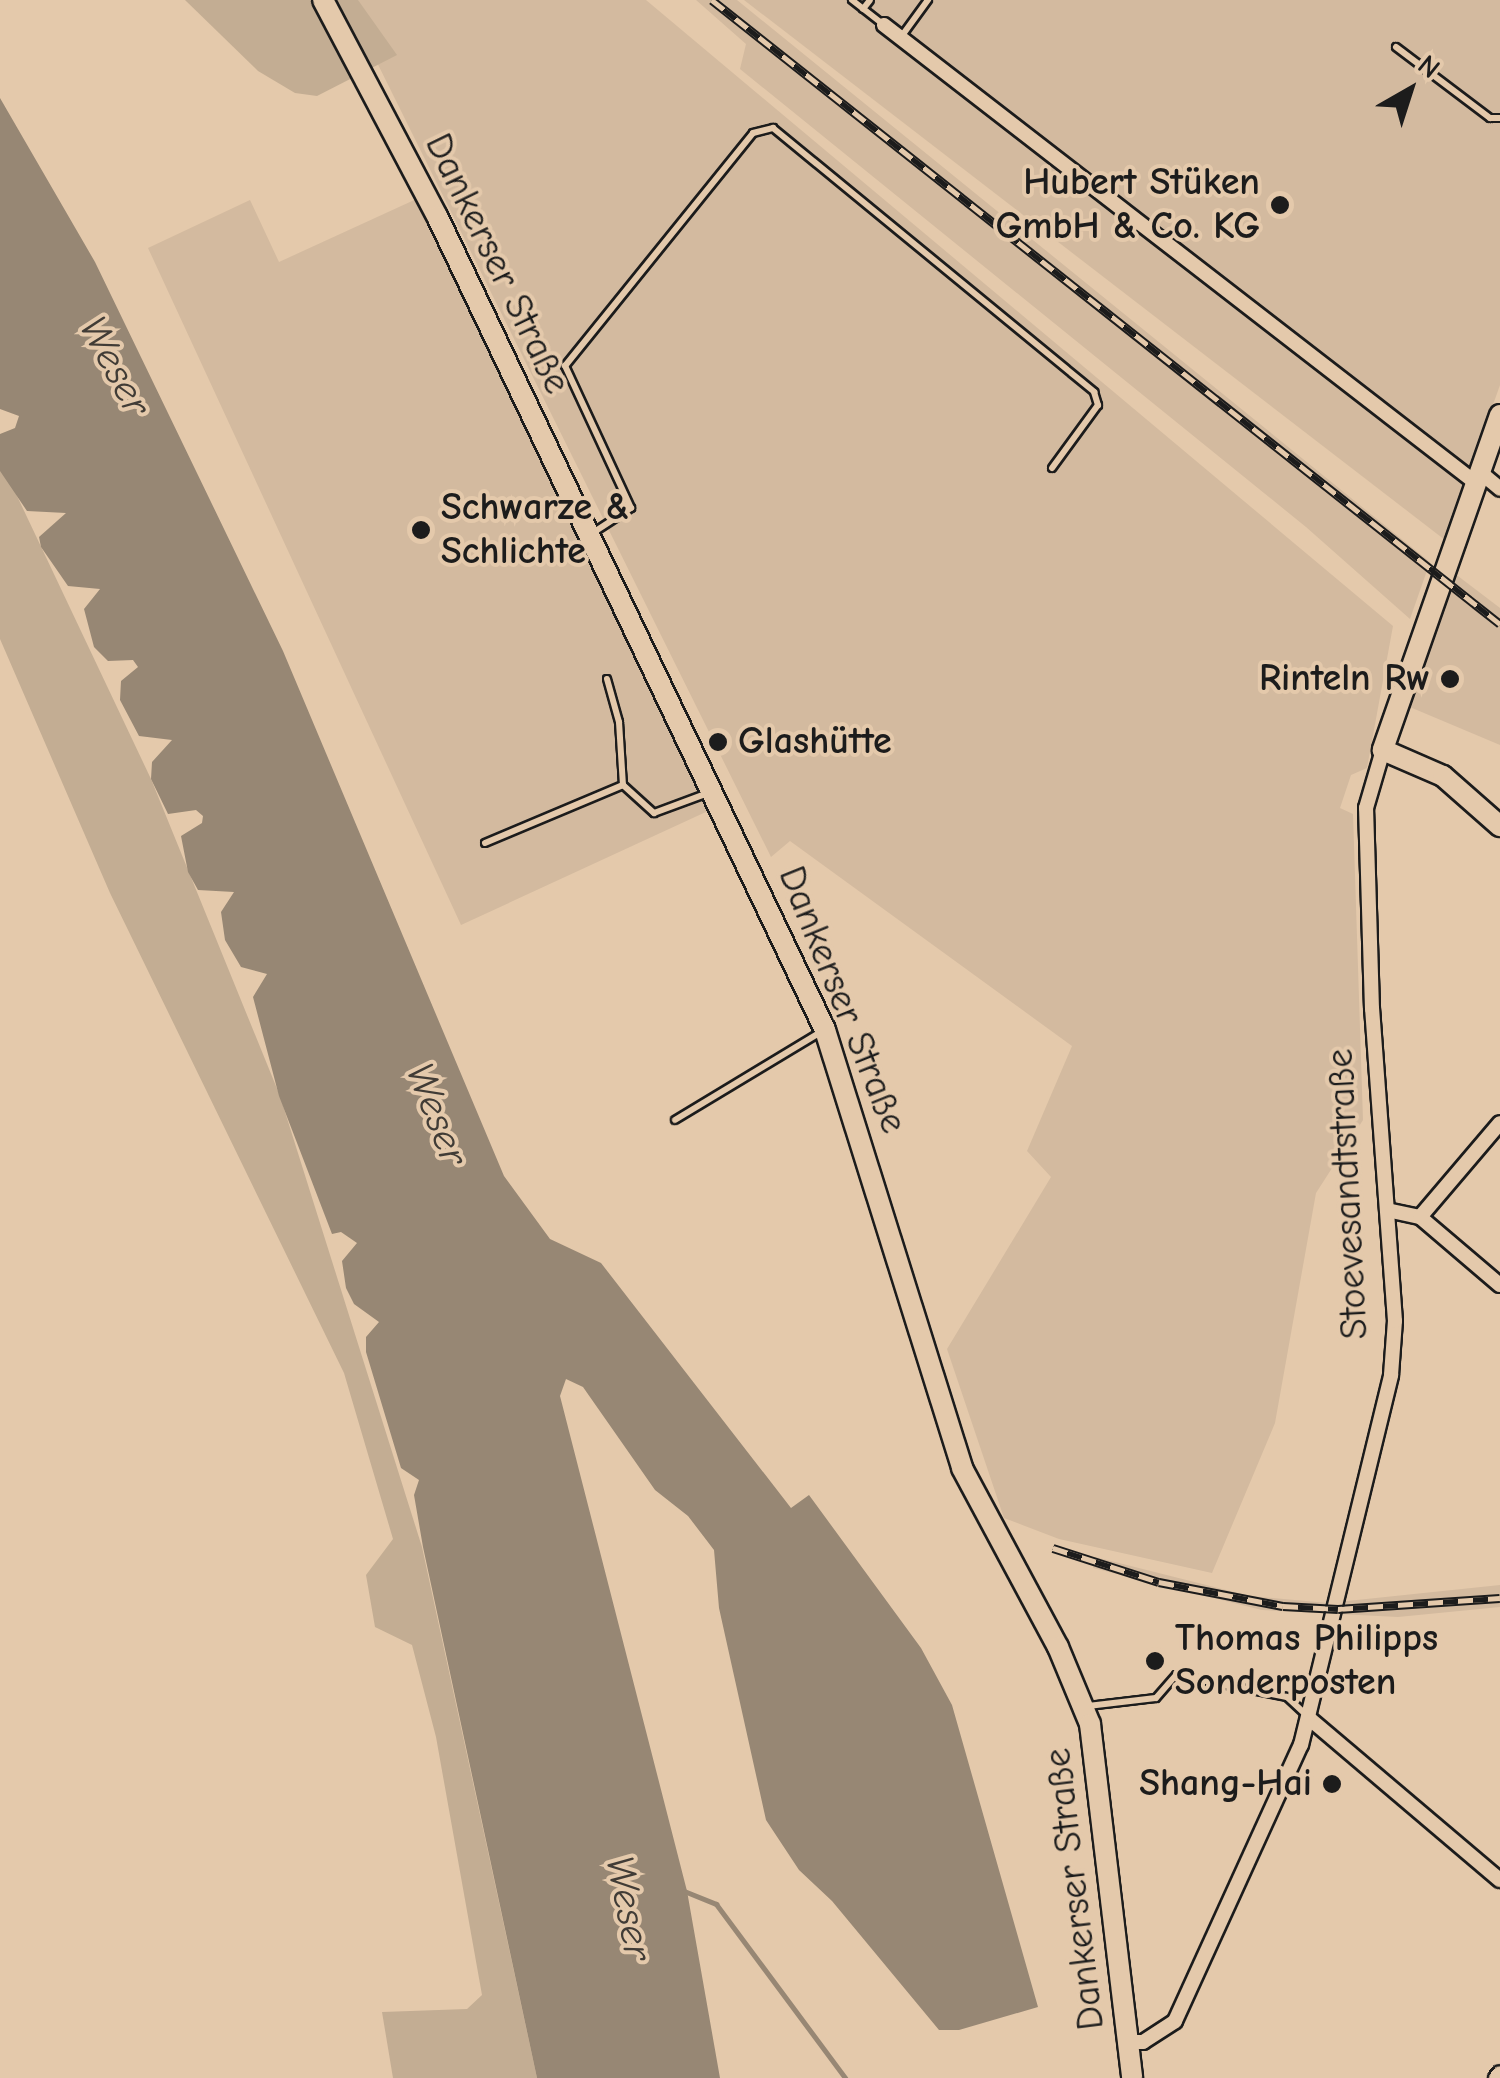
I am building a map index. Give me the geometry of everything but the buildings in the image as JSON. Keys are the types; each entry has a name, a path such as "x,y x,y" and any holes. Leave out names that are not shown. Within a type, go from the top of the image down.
{"main road":[{"name":"Dankerser Straße","path":"323,0 437,216 714,790 825,1030 962,1468 1084,1707 1132,2078"},
{"name":"Stoevesandtstraße","path":"1383,750 1500,414"},
{"path":"1383,750 1443,776 1500,826"}],"street":[{"path":"884,25 1478,478 1500,489"},
{"name":"Stoevesandtstraße","path":"1129,2042 1143,2042 1174,2021 1310,1719 1391,1376 1395,1321 1366,808 1383,750"},
{"path":"1420,1217 1500,1123"},
{"path":"1387,1210 1420,1217 1500,1285"},
{"path":"1310,1719 1500,1880"}],"lane":[{"path":"852,0 884,25"},
{"path":"863,9 870,0"},
{"path":"900,38 928,0"},
{"path":"1396,47 1490,118 1500,118"},
{"path":"590,534 631,508 565,366 753,132 774,128 1094,392 1098,405 1052,468"},
{"path":"607,679 619,722 623,786 654,814 714,790"},
{"path":"485,842 623,786"},
{"path":"674,1120 825,1030"},
{"path":"1084,1707 1156,1698 1176,1675 1287,1697 1310,1719"}],"shaded area":[{"path":"185,0 358,0 397,55 317,96 295,93 258,71"},
{"path":"346,0 646,0 1393,626 1367,768 1351,775 1340,808 1353,814 1363,1120 1316,1193 1275,1423 1212,1573 1059,1539 1004,1518 947,1349 1051,1177 1027,1151 1072,1046 790,841 771,857"},
{"path":"696,0 737,0 1430,562 1410,619 1306,527 740,69 746,44"},
{"path":"744,0 1500,0 1500,385 1445,540"},
{"path":"423,196 708,811 461,925 148,248 250,200 279,262"},
{"path":"0,460 151,779 280,1096 422,1547 537,2078 393,2078 382,2012 467,2009 482,1995 436,1737 412,1645 375,1627 366,1575 393,1539 344,1373 110,893 0,639"},
{"path":"1454,573 1500,608 1500,745 1405,705"},
{"path":"1095,1557 1250,1596 1328,1603 1500,1585 1500,1607 1398,1617 1262,1610 1093,1568"}],"water":[{"name":"Weser","path":"0,98 95,262 283,651 504,1176 550,1239 601,1263 791,1508 809,1495 921,1648 952,1705 1038,2007 959,2030 939,2030 832,1901 799,1870 766,1820 719,1608 714,1550 688,1516 655,1490 583,1387 566,1379 560,1396 687,1891 720,2078 537,2078 423,1547 414,1495 419,1480 401,1468 366,1352 366,1337 379,1322 354,1304 346,1288 342,1261 357,1243 341,1232 332,1234 279,1096 253,997 267,974 241,967 225,940 221,912 234,892 198,890 188,872 181,836 202,823 203,816 196,810 168,814 151,779 152,762 172,740 139,736 120,700 121,681 138,667 133,660 108,661 94,647 84,609 100,589 68,586 41,547 39,537 66,513 27,511 0,471 0,434 15,428 19,416 0,409"}],"waterway":[{"path":"684,1891 716,1904 845,2078"}],"railway":[{"path":"712,0 1500,624"},
{"path":"1053,1548 1159,1582 1283,1606 1338,1609 1500,1598"}],"place":[{"name":"Hubert Stüken GmbH & Co. KG","path":"1280,205"},
{"name":"Schwarze & Schlichte","path":"421,530"},
{"name":"Rinteln Rw","path":"1450,679"},
{"name":"Glashütte","path":"718,742"},
{"name":"Thomas Philipps Sonderposten","path":"1155,1661"},
{"name":"Shang-Hai","path":"1332,1784"}]}
